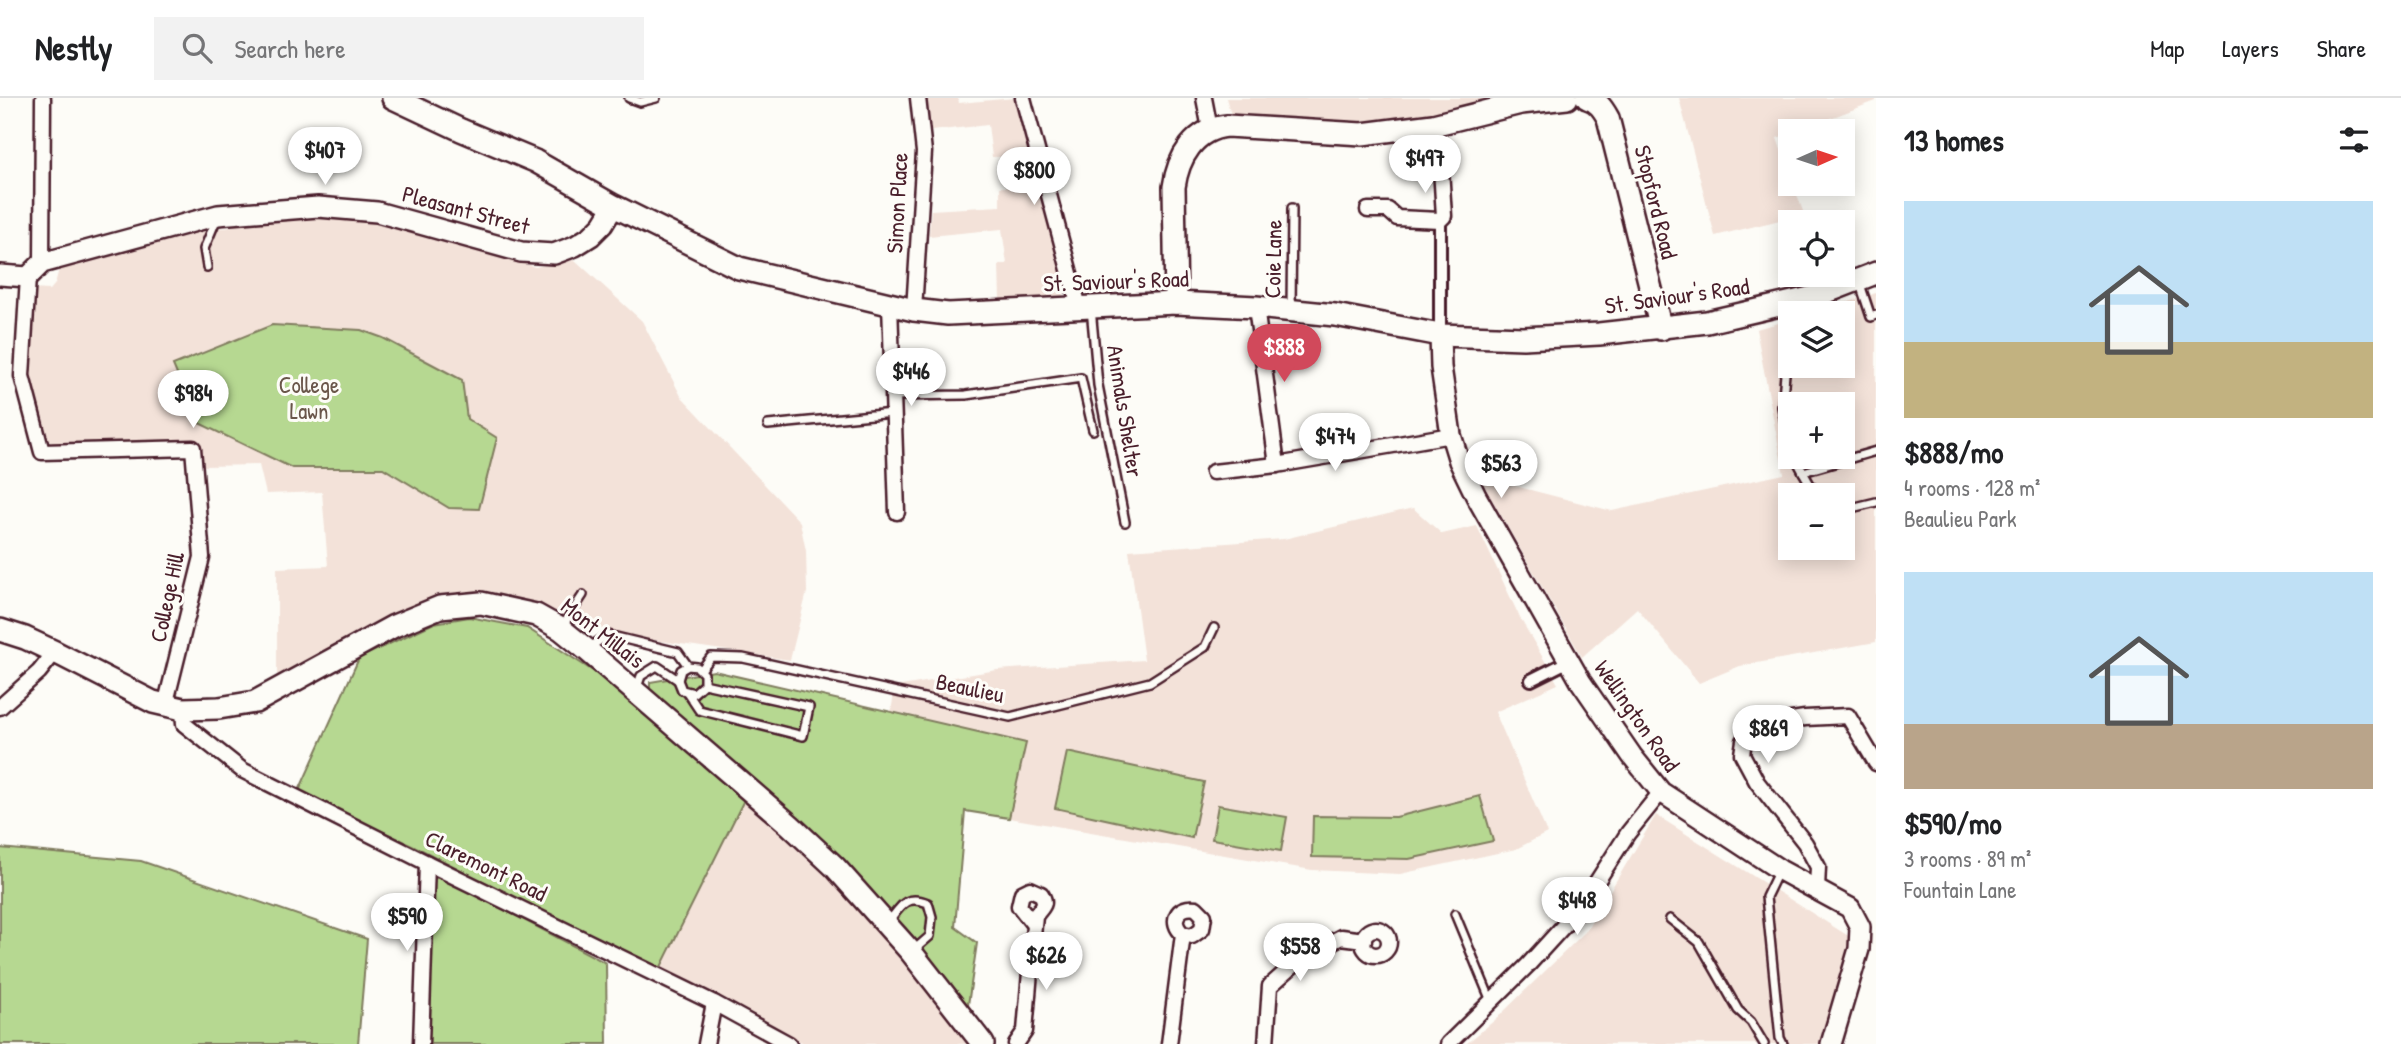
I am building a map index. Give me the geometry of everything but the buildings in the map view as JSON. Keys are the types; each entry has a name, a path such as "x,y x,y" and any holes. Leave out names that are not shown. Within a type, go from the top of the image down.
{"main road":[{"name":"St. Saviour's Road","path":"393,98 535,161 614,206 739,268 914,310 970,314 1176,303 1335,315 1440,335 1524,338 1661,328 1707,322 1778,306"},
{"path":"1176,303 1174,187 1177,170 1187,149 1210,129 1246,126 1362,134 1433,125 1521,103 1567,98"},
{"name":"Stopford Road","path":"1587,98 1603,108 1608,118 1661,328"},
{"name":"Pleasant Street","path":"0,275 35,270 218,215 288,209 349,208 377,212 521,252 539,254 565,251 591,236 603,224 614,206"},
{"name":"St. Saviour's Road","path":"1797,301 1867,277"},
{"name":"Wellington Road","path":"1440,335 1441,367 1451,435 1459,461 1581,682 1632,756 1661,792 1780,870 1850,908 1860,927 1859,948 1831,1044"},
{"name":"Mont Millais","path":"0,630 25,638 174,708 219,708 255,702 394,626 440,607 481,603 536,615 561,629 587,650 835,867 911,952 983,1044"}],"street":[{"path":"35,270 43,98"},
{"name":"Simon Place","path":"914,310 925,152 918,98"},
{"path":"1023,98 1085,307"},
{"path":"1204,98 1210,129"},
{"path":"1433,125 1441,169 1444,216 1440,220 1440,335"},
{"path":"1368,209 1388,210 1397,218 1440,220"},
{"name":"College Hill","path":"35,270 22,376 42,452 193,448 202,557 174,708"},
{"path":"890,304 897,512"},
{"path":"1256,307 1277,466"},
{"path":"1213,472 1277,466 1451,435"},
{"path":"0,707 39,672 55,652"},
{"path":"1531,680 1569,661"},
{"name":"Claremont Road","path":"174,708 184,724 242,770 713,1003 789,1044"},
{"path":"1817,888 1818,867 1805,843 1757,782 1742,754 1744,741 1757,725 1805,718 1848,716 1876,763"},
{"path":"1448,1044 1580,908 1628,833 1661,792"},
{"path":"421,1044 427,863"},
{"path":"1016,1044 1025,1031 1034,925"},
{"path":"1169,1044 1183,934"},
{"path":"1266,1044 1270,986 1300,959 1341,937 1364,940"},
{"path":"706,1044 713,1003"}],"lane":[{"path":"629,98 640,102 656,98"},
{"name":"Coie Lane","path":"1291,310 1292,208"},
{"path":"207,267 204,249 218,215"},
{"path":"1867,277 1871,317 1876,315"},
{"name":"Animals Shelter","path":"1085,307 1125,522"},
{"path":"893,396 966,395 1081,378 1093,430"},
{"path":"768,425 894,413"},
{"path":"1803,472 1876,451"},
{"path":"1801,469 1809,483"},
{"path":"1855,507 1876,502"},
{"path":"561,629 583,595"},
{"name":"Beaulieu","path":"701,670 711,657 743,658 1010,717 1150,682 1205,647 1214,628"},
{"path":"587,650 608,635 678,652 688,666 701,670 705,678 698,691 687,692"},
{"path":"635,692 642,676 657,666 678,680"},
{"path":"688,666 681,670 679,686 687,692 699,710 803,736 809,707 704,684"},
{"path":"1780,870 1766,897 1780,1038 1783,1044"},
{"path":"887,924 907,900 917,898 928,903 932,917 930,936 911,952"},
{"path":"1455,914 1491,1002"},
{"path":"1670,919 1699,942 1738,1010 1751,1022 1764,1044"}],"shaded area":[{"path":"926,98 958,98 959,103 1015,98 1031,156 992,157 988,125 931,131"},
{"path":"1226,98 1497,98 1431,118 1353,126 1318,118 1232,118"},
{"path":"1679,98 1876,98 1876,101 1828,119 1778,119 1778,196 1797,196 1803,210 1778,210 1778,220 1715,236"},
{"path":"1000,187 1041,187 1063,280 1063,301 1000,301 999,264 1007,264 1002,229 929,236 931,210 1000,206"},
{"path":"309,212 368,216 535,267 575,260 642,321 681,396 800,522 806,551 807,592 790,660 633,637 604,630 538,605 488,592 417,603 277,685 277,568 328,566 322,492 266,494 259,465 202,466 200,441 63,447 46,440 24,375 31,289 50,290 55,284 59,269 203,227 226,228 256,218"},
{"path":"1876,293 1876,642 1740,666 1699,683 1637,608 1582,657 1481,480 1612,511 1784,474 1783,469 1855,469 1855,392 1778,392 1778,443 1756,329 1778,323 1778,378 1855,378 1855,301 1852,301"},
{"path":"1413,508 1442,534 1477,526 1520,618 1558,684 1495,712 1547,833 1516,849 1400,874 1312,870 1009,818 1026,743 891,712 895,687 997,670 1144,660 1129,550 1284,539"},
{"path":"745,798 823,867 867,914 973,1044 805,1044 659,971"},
{"path":"1656,815 1850,937 1822,1044 1466,1044 1495,1020 1585,932"}],"green space":[{"name":"College Lawn","path":"272,325 361,330 383,338 462,380 467,419 497,438 479,509 449,508 383,468 292,468 197,422 173,365"},
{"path":"469,617 527,628 596,673 745,798 659,971 412,845 298,793 359,658 434,623"},
{"path":"714,671 1026,743 1009,818 965,811 955,927 977,943 968,1005 855,875 650,694 650,682"},
{"path":"1067,752 1204,782 1192,838 1055,808"},
{"path":"1480,796 1493,841 1409,859 1312,857 1313,816 1396,817"},
{"path":"1218,805 1287,817 1281,851 1212,839"},
{"path":"0,848 141,861 367,939 358,1044 0,1044"},
{"path":"440,876 606,963 607,1044 426,1044 431,880"}]}
